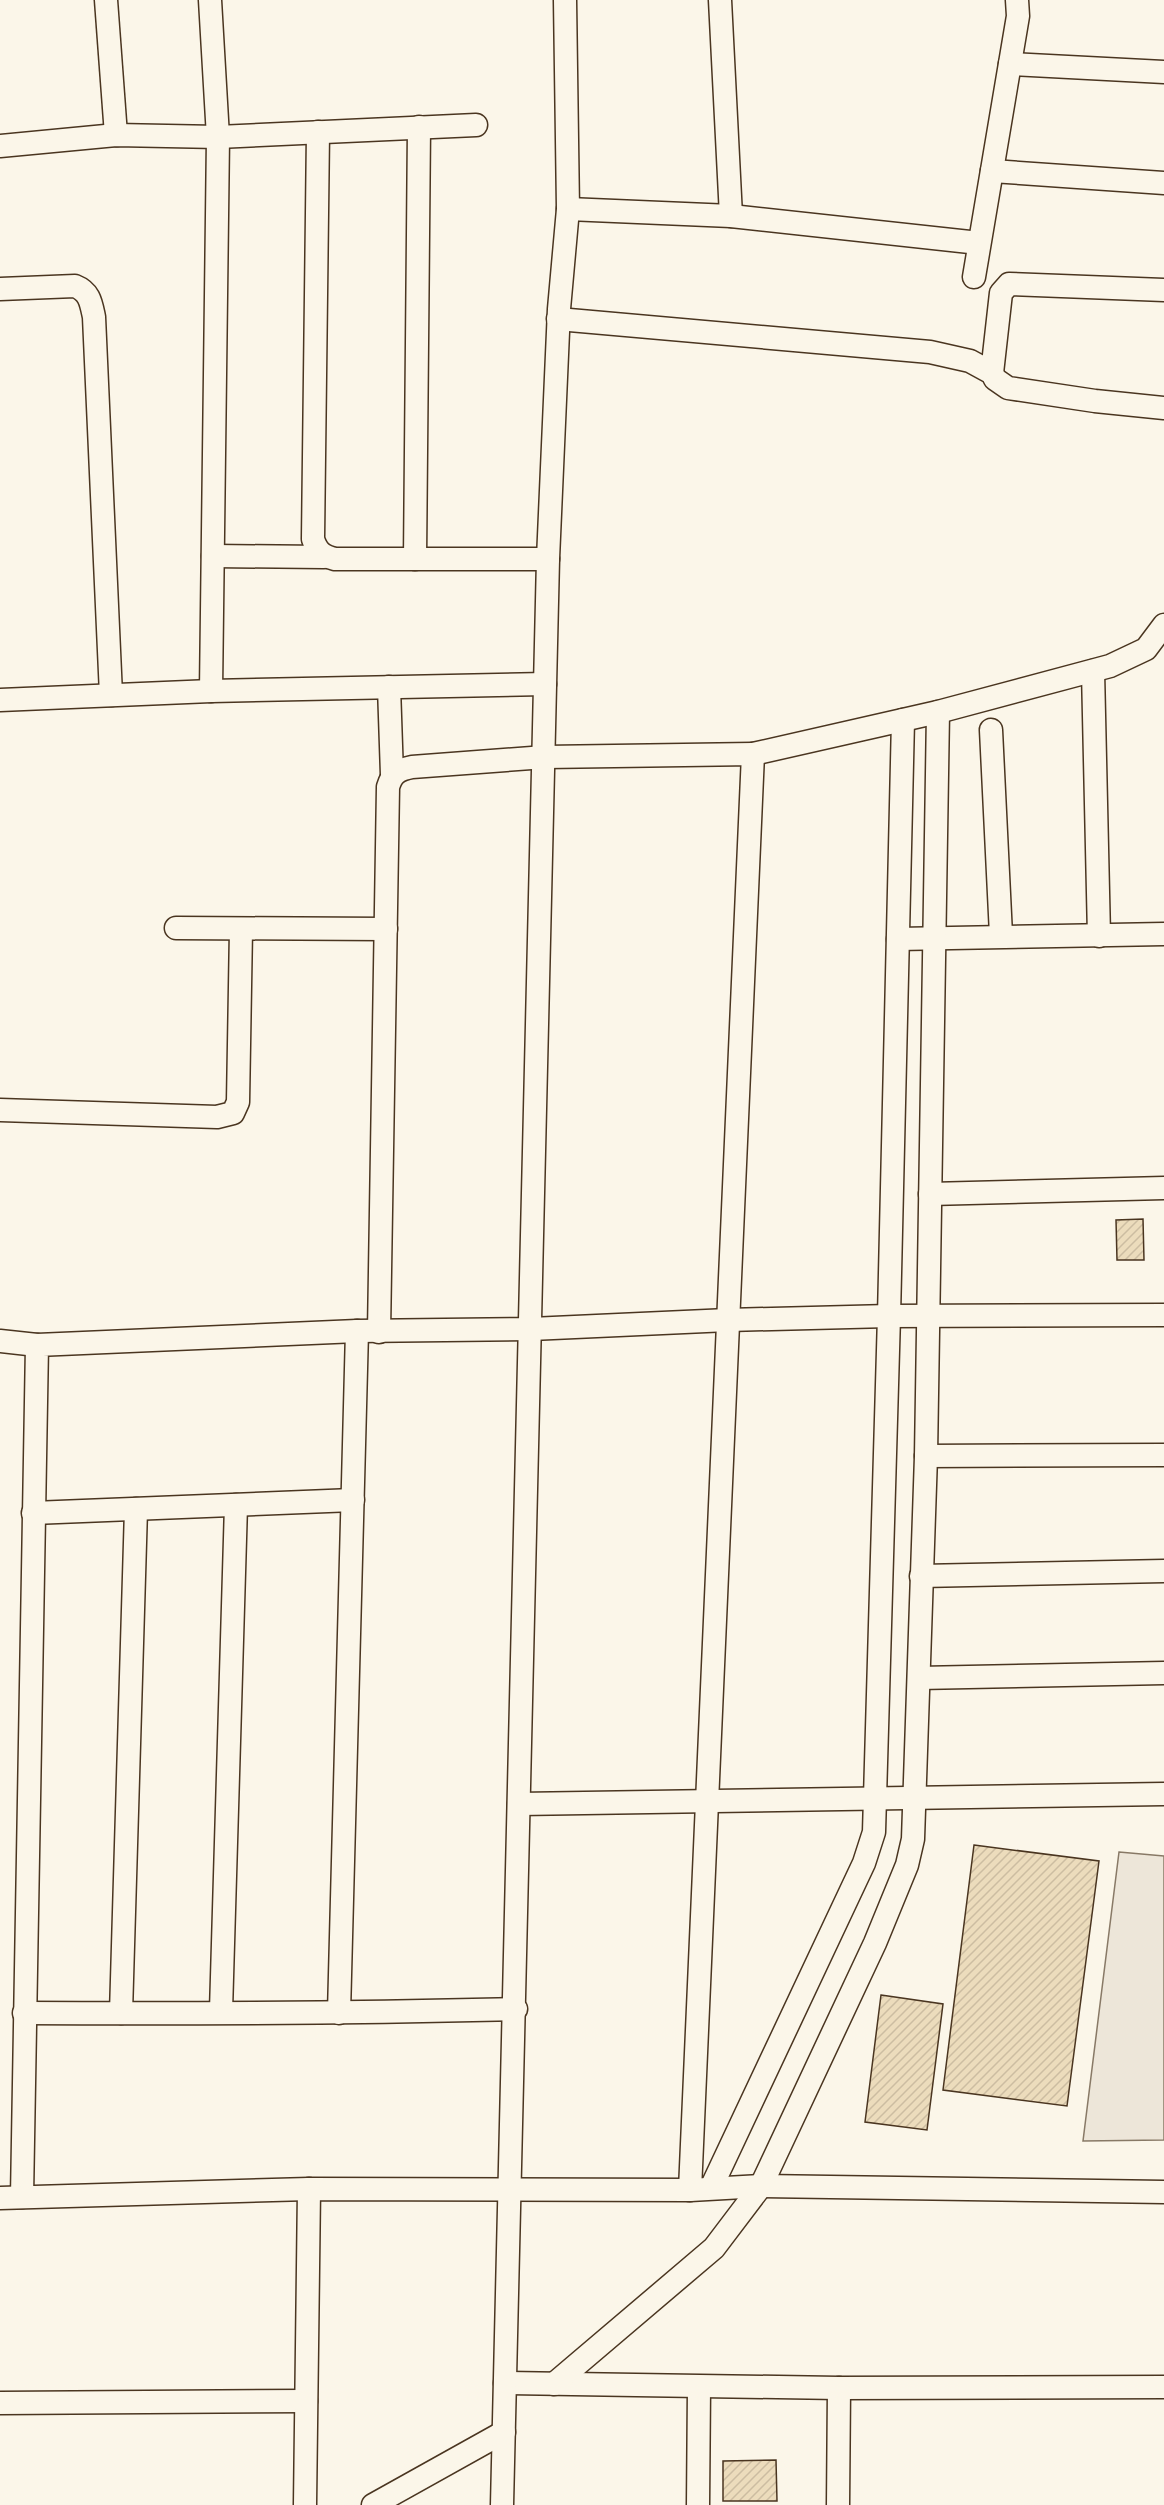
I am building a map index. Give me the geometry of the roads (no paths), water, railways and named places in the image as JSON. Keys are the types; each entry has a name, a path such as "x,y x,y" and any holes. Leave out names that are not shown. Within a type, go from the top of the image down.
{"street":[{"path":"106,0 116,135"},
{"path":"210,0 218,137 211,691"},
{"path":"502,2505 516,2009 548,559 559,314 568,209 565,0"},
{"path":"720,0 731,216"},
{"path":"974,277 1018,16 1017,0"},
{"path":"1010,64 1164,72"},
{"path":"0,146 116,135 218,137 476,125"},
{"path":"415,559 419,127"},
{"path":"318,132 313,539 324,556"},
{"path":"992,171 1164,183"},
{"path":"568,209 731,216 979,243"},
{"path":"1164,290 1009,284 1001,292 992,373 995,380 1008,388 1164,408"},
{"path":"0,289 75,286 84,289 90,297 94,317 111,695"},
{"path":"559,314 930,352 970,361 992,373"},
{"path":"213,556 548,559"},
{"path":"392,775 401,769 412,767 545,757 753,754 939,712 1110,666 1146,649 1164,625"},
{"path":"1093,671 1099,936"},
{"path":"0,700 211,691 546,684"},
{"path":"339,2013 353,1500 368,1331 386,929 388,787 392,775 389,687"},
{"path":"554,2384 714,2248 761,2186 875,1943 911,1847 916,1798 926,1456 939,712"},
{"path":"700,2189 864,1863 874,1832 890,1316 903,720"},
{"path":"991,730 1001,935"},
{"path":"700,2189 709,1802 753,754"},
{"path":"176,928 386,929"},
{"path":"0,1110 217,1117 233,1113 238,1102 241,929"},
{"path":"898,939 1001,935 1164,934"},
{"path":"930,1194 1164,1188"},
{"path":"0,1341 37,1345 368,1331 531,1329 728,1320 890,1316 1164,1315"},
{"path":"37,1345 24,2013 11,2198 309,2189 510,2191 761,2186 1164,2192"},
{"path":"926,1456 1164,1455"},
{"path":"33,1513 353,1500"},
{"path":"222,2011 236,1505"},
{"path":"121,2013 136,1509"},
{"path":"921,1576 1164,1571"},
{"path":"919,1678 1164,1673"},
{"path":"519,1804 1164,1794"},
{"path":"24,2013 222,2011 339,2013 516,2009"},
{"path":"305,2505 309,2189"},
{"path":"505,2384 839,2388 1164,2387"},
{"path":"698,2505 699,2386"},
{"path":"838,2505 839,2388"},
{"path":"0,2403 306,2401"},
{"path":"373,2505 504,2432"}]}
